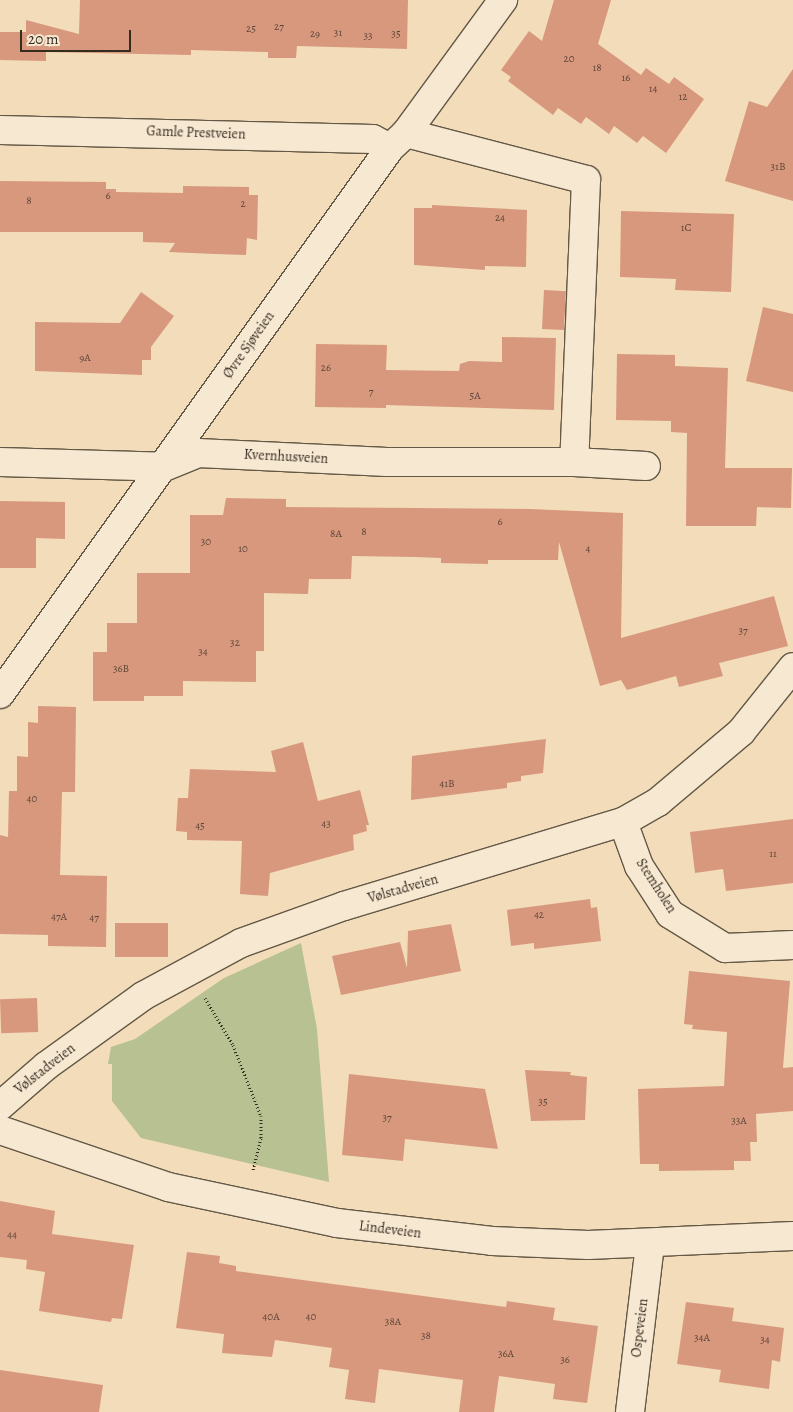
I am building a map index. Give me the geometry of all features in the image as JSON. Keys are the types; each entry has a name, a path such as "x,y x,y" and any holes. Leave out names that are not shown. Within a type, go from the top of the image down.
{"street":[{"name":"Øvre Sjøveien","path":"0,694 398,140 503,0"},
{"name":"Gamle Prestveien","path":"0,130 398,140 586,180 574,462"},
{"name":"Kvernhusveien","path":"0,462 164,467 198,453 387,462 574,462 646,466"},
{"name":"Vølstadveien","path":"0,1106 46,1066 143,996 188,969 241,942 292,923 623,822 658,802 741,732 793,667"},
{"name":"Stemholen","path":"623,822 639,866 670,914 725,948 793,945"},
{"name":"Lindeveien","path":"0,1130 168,1187 337,1224 423,1234 588,1245 650,1244 793,1236"},
{"name":"Ospeveien","path":"630,1412 650,1244"}],"path":[{"path":"188,969 233,1044 261,1116 261,1138 244,1205"}],"green space":[{"path":"301,943 317,1029 329,1182 141,1138 112,1101 112,1064 108,1064 111,1047 135,1039 224,978"}],"building":[{"path":"80,0 408,0 407,49 297,46 296,58 268,58 268,52 191,50 191,55 46,52 46,61 0,60 0,32 26,32 26,20 79,34"},
{"path":"554,0 611,0 598,44 641,75 646,68 669,84 674,77 704,99 666,153 643,136 637,143 614,126 609,134 586,117 581,124 558,108 553,115 508,81 511,77 501,70 529,31 542,41"},
{"path":"793,69 793,201 725,181 749,101 767,107"},
{"path":"0,181 106,182 106,189 116,189 116,192 183,193 183,186 249,187 249,195 258,195 257,240 247,238 246,255 169,252 175,243 143,242 143,232 0,232"},
{"path":"432,205 527,210 526,267 485,266 485,270 414,265 414,208 432,208"},
{"path":"621,211 734,214 731,292 675,290 676,279 620,277"},
{"path":"544,290 566,291 564,330 542,329"},
{"path":"141,292 174,316 151,347 151,360 142,360 142,375 35,371 35,322 120,323"},
{"path":"763,307 793,314 793,392 746,381"},
{"path":"502,337 556,338 554,410 386,405 386,408 315,407 316,344 387,345 386,370 459,371 460,364 469,361 502,362"},
{"path":"617,354 675,355 675,366 728,368 725,468 792,468 791,508 757,507 756,526 686,526 687,433 671,432 671,421 616,420"},
{"path":"226,498 286,499 286,507 530,509 623,513 621,638 774,596 788,646 719,663 723,676 679,687 676,676 627,690 621,680 600,686 559,542 558,560 488,560 488,564 441,563 441,558 352,556 351,579 309,579 308,594 264,593 264,651 256,651 256,682 183,681 183,696 144,696 144,701 93,701 93,652 107,652 107,623 137,623 137,573 190,573 190,515 223,515"},
{"path":"0,501 65,502 65,539 36,538 36,568 0,568"},
{"path":"38,706 76,707 75,792 62,792 60,875 107,876 106,947 48,946 48,935 0,934 0,835 8,837 9,791 17,791 17,756 28,757 28,722 38,723"},
{"path":"546,739 543,773 521,776 521,781 507,783 507,788 411,800 412,756"},
{"path":"303,742 318,801 360,790 369,825 366,825 367,831 353,835 354,850 270,873 268,896 240,894 242,841 187,840 187,832 176,831 178,798 188,798 190,769 276,772 271,751"},
{"path":"793,819 793,883 726,891 723,869 695,873 690,832"},
{"path":"590,899 591,908 597,907 601,941 534,949 534,943 511,946 507,910"},
{"path":"115,923 168,923 168,957 115,957"},
{"path":"451,924 461,971 341,995 332,956 400,942 407,968 408,931"},
{"path":"689,971 790,981 783,1068 793,1067 793,1111 756,1114 757,1142 750,1142 751,1161 734,1161 734,1170 659,1171 659,1164 640,1164 638,1089 724,1086 727,1032 692,1029 693,1025 684,1024"},
{"path":"37,998 38,1032 1,1033 0,999"},
{"path":"525,1070 571,1072 570,1075 587,1077 585,1120 531,1121"},
{"path":"349,1074 485,1089 498,1149 405,1139 403,1161 342,1155"},
{"path":"0,1201 55,1211 52,1234 134,1245 122,1319 112,1318 111,1322 39,1311 45,1272 26,1269 27,1260 0,1257"},
{"path":"187,1252 220,1256 219,1263 236,1266 236,1271 506,1307 507,1301 555,1308 553,1320 598,1326 587,1403 553,1399 555,1384 499,1376 494,1412 459,1412 463,1380 379,1369 375,1403 345,1399 349,1370 329,1367 332,1348 275,1340 272,1357 222,1353 224,1334 176,1328"},
{"path":"686,1302 734,1308 732,1321 784,1328 780,1362 772,1360 769,1389 719,1382 721,1370 677,1364"},
{"path":"0,1370 103,1385 99,1412 0,1412"}]}
